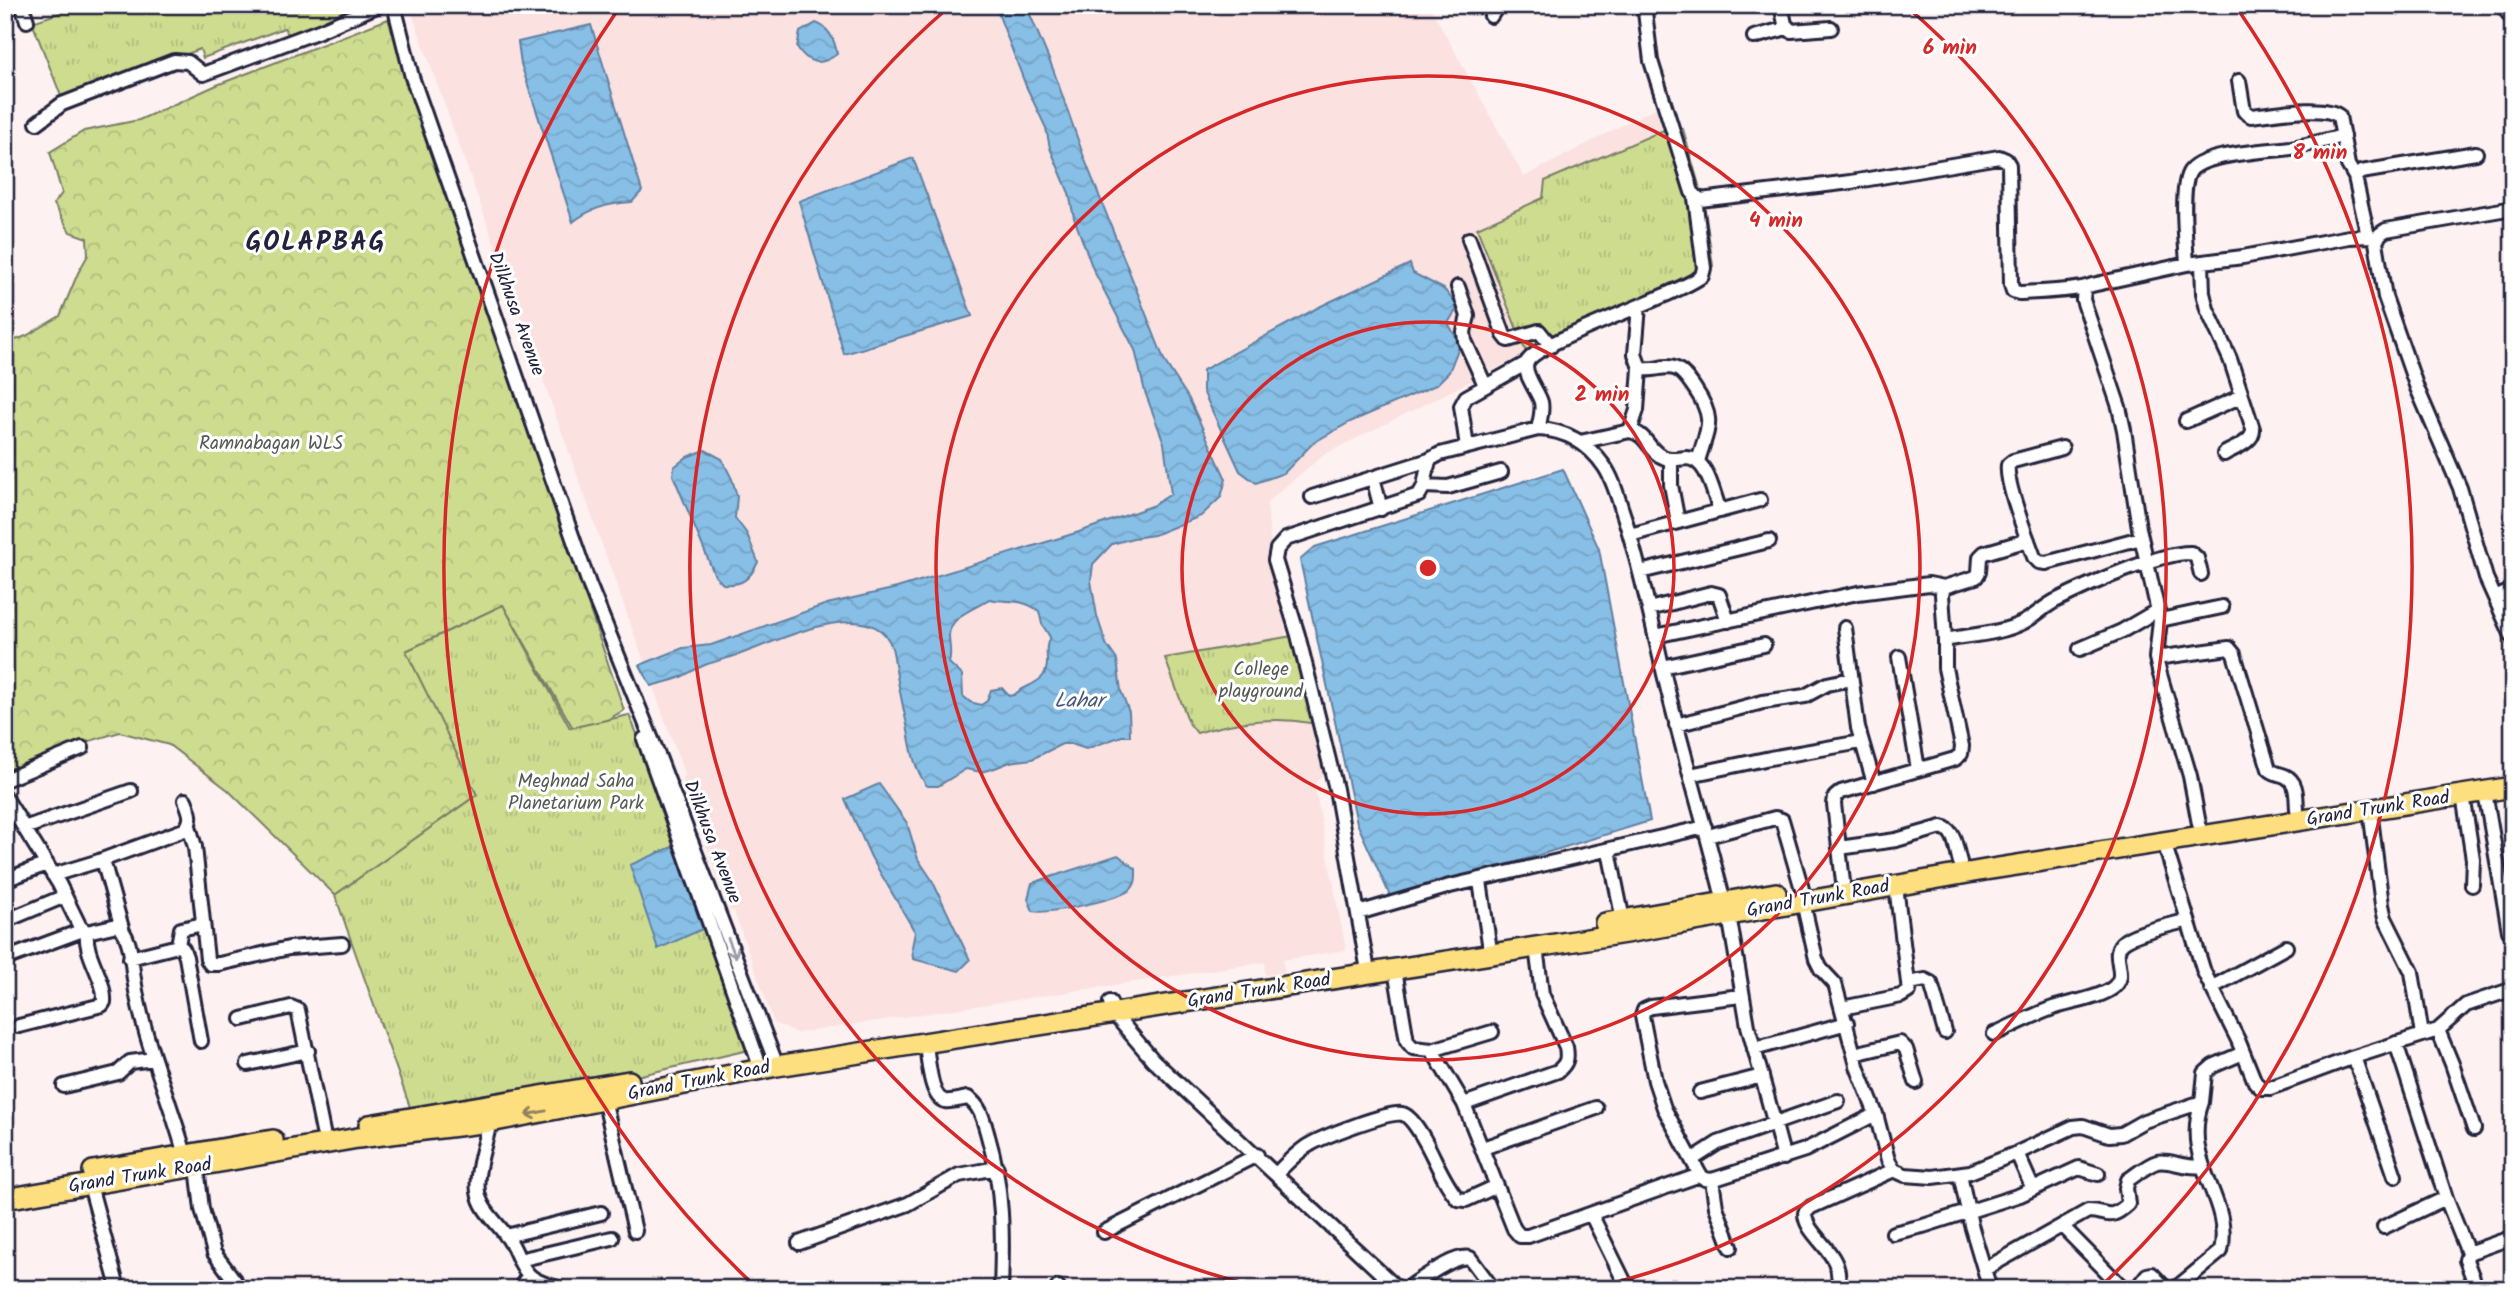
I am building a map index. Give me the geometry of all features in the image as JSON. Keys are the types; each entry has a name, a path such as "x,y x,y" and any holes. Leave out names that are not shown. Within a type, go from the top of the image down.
{"main road":[{"name":"Grand Trunk Road","path":"1802,895 1843,882 1960,862 2513,774"},
{"name":"Grand Trunk Road","path":"5,1186 490,1122 768,1063 926,1044 1112,1008 1395,970 1536,947 1802,895 1896,886 2513,788"},
{"name":"Grand Trunk Road","path":"5,1199 90,1185 323,1132 1112,1008 1623,920 1726,908"}],"street":[{"path":"22,5 27,21"},
{"path":"37,123 62,104 174,61 188,62 203,74 319,31 379,5"},
{"name":"Dilkhusa Avenue","path":"394,5 411,77 609,634 607,643 653,753 768,1063"},
{"path":"1467,447 1461,406 1466,397 1527,363 1533,356 1551,346 1702,276 1704,268 1695,198 1651,61 1645,12 1648,5"},
{"path":"1781,5 1787,28 1791,31 1831,28"},
{"path":"2502,5 2513,20"},
{"path":"1754,37 1787,28"},
{"path":"2239,81 2246,114 2251,116 2301,111 2333,111 2339,116 2348,164 2355,177 2373,237 2385,297 2417,388 2460,488 2478,555 2513,638"},
{"path":"2188,264 2185,224 2187,178 2190,170 2198,164 2214,159 2291,148 2343,135"},
{"path":"2355,177 2361,172 2476,153"},
{"path":"1695,198 1700,200 1851,182 1999,157 2009,165 2011,285 2013,291 2019,293 2065,288 2084,289 2188,264 2373,237 2386,230 2513,208"},
{"path":"1469,239 1504,335 1508,340 1514,340 1539,331 1551,346"},
{"path":"2202,263 2203,293 2207,309 2230,359 2253,434 2250,439 2224,454"},
{"path":"1458,287 1468,316 1465,341 1485,385"},
{"path":"2084,289 2083,300 2119,407 2141,538 2159,615 2156,657 2190,776 2199,824"},
{"path":"1630,431 1637,410 1640,368 1635,354 1639,306"},
{"path":"1527,363 1526,370 1541,400 1538,429"},
{"path":"1640,368 1648,372 1669,367 1677,369 1704,403 1709,423 1698,461"},
{"path":"2186,421 2242,396"},
{"path":"1312,497 1429,460 1440,454 1538,429 1552,429 1571,436 1591,450 1606,468 1640,572 1676,725 1726,908 1741,996 1784,1158"},
{"path":"1580,442 1630,431 1644,437 1653,449 1671,460 1689,458 1698,461 1704,467 1720,511"},
{"path":"2062,448 2013,461 2008,466 2007,471 2028,540 2039,562 2046,563 2141,538"},
{"path":"1367,964 1336,789 1298,635 1275,560 1277,549 1286,539 1419,495 1424,486 1429,460"},
{"path":"1671,460 1671,485 1678,522"},
{"path":"1424,486 1448,487 1501,472"},
{"path":"1373,478 1381,509"},
{"path":"1630,535 1760,500"},
{"path":"1655,636 1858,593 1929,584 1944,587 1976,577 1980,557 1984,553 2028,540"},
{"path":"1640,572 1769,541"},
{"path":"1945,640 2008,628 2023,622 2055,601 2146,562 2181,552 2191,553 2197,558 2201,574"},
{"path":"1843,882 1835,797 1841,792 1955,759 1961,754 1962,747 1945,668 1944,587"},
{"path":"2495,598 2513,590"},
{"path":"1649,609 1711,593 1719,595 1728,621"},
{"path":"2080,649 2159,615 2222,607"},
{"path":"1845,628 1861,742 1874,783"},
{"path":"1662,667 1764,645"},
{"path":"2156,657 2228,648 2234,654 2269,769 2274,774 2290,778 2295,785 2297,809"},
{"path":"1899,657 1918,769"},
{"path":"1676,725 1763,702 1805,696 1827,684 1851,679"},
{"path":"1690,775 1861,742"},
{"path":"5,780 82,748"},
{"path":"24,828 131,791"},
{"path":"2485,792 2509,931 2513,936"},
{"path":"2463,795 2473,859 2472,885"},
{"path":"5,797 85,931 104,1003 19,1026"},
{"path":"185,800 191,817 189,826 195,847 207,959 214,965 289,948 342,944"},
{"path":"2370,810 2385,918 2412,972 2422,1035"},
{"path":"1358,913 1450,886 1775,818 1782,820 1816,959 1835,984 1854,1054 1876,1114 1888,1160 1894,1170 1905,1175 1933,1177 1960,1174 2017,1153 2073,1127 2083,1126 2109,1135 2121,1134 2144,1121 2202,1102"},
{"path":"5,880 99,861 189,826"},
{"path":"1839,848 1896,840 1942,827 1952,834 1960,862"},
{"path":"2164,842 2211,988 2231,1023 2255,1082 2261,1088 2270,1088 2438,1030 2466,1005 2513,989"},
{"path":"1609,851 1623,920"},
{"path":"99,861 107,871 122,929 127,937 136,995 154,1059 191,1161 214,1253 241,1289"},
{"path":"1479,881 1489,943"},
{"path":"1842,1008 1902,996 1909,991 1896,886"},
{"path":"5,921 65,896"},
{"path":"1994,1034 2051,1009 2108,991 2117,985 2121,977 2118,953 2119,947 2126,939 2188,920"},
{"path":"5,959 112,924 122,929"},
{"path":"178,945 181,929 203,924"},
{"path":"130,958 178,945"},
{"path":"178,945 186,957 201,1041"},
{"path":"1464,1104 1558,1071 1566,1064 1566,1047 1542,994 1536,947"},
{"path":"2211,988 2286,947"},
{"path":"1395,970 1407,1041 1413,1048 1432,1050 1492,1031"},
{"path":"1909,983 1925,980 1931,983 1945,1032"},
{"path":"1731,1247 1706,1177 1664,1108 1655,1081 1642,1016 1644,1010 1651,1007 1741,996"},
{"path":"243,1019 296,1008 308,1051 323,1132"},
{"path":"1112,1008 1153,1060 1398,1289"},
{"path":"1754,1049 1847,1023"},
{"path":"2438,1030 2474,1129"},
{"path":"1854,1054 1900,1043 1906,1049 1916,1082"},
{"path":"2396,1043 2446,1198 2468,1253 2466,1260 2477,1289"},
{"path":"926,1044 935,1092 944,1101 968,1098 974,1101 985,1125 997,1168 1002,1229 1001,1289"},
{"path":"1432,1050 1464,1104 1514,1229 1520,1236 1528,1236 1706,1177 1784,1158 1828,1140 1876,1114"},
{"path":"248,1064 308,1051"},
{"path":"2175,1289 2221,1251 2223,1243 2219,1214 2195,1138 2196,1119 2204,1095 2205,1073 2213,1066 2243,1053"},
{"path":"2354,1057 2395,1176"},
{"path":"64,1086 118,1073 130,1062 154,1059"},
{"path":"1700,1092 1762,1076"},
{"path":"604,1099 635,1231"},
{"path":"1693,1159 1718,1143 1838,1101"},
{"path":"1483,1148 1596,1108"},
{"path":"1276,1174 1301,1150 1320,1139 1384,1116 1401,1113 1409,1117 1449,1190 1458,1199 1466,1200 1497,1186"},
{"path":"490,1122 478,1181 478,1195 528,1275 538,1282 560,1289"},
{"path":"2017,1153 2033,1189"},
{"path":"1104,1232 1257,1155"},
{"path":"1985,1269 2088,1212 2109,1216 2121,1210 2128,1204 2128,1180 2156,1162 2166,1161 2191,1168 2203,1166"},
{"path":"799,1243 908,1204 960,1175 997,1168"},
{"path":"1893,1233 2033,1189 2079,1168 2098,1174"},
{"path":"1837,1289 1838,1268 1823,1242 1806,1222 1805,1213 1811,1207 1894,1170"},
{"path":"1960,1174 1967,1211 1990,1289"},
{"path":"90,1185 117,1283"},
{"path":"2384,1227 2446,1198"},
{"path":"506,1236 601,1213"},
{"path":"1591,1214 1628,1289"},
{"path":"2062,1226 2124,1289"},
{"path":"2468,1253 2513,1237"},
{"path":"519,1260 612,1238"},
{"path":"1406,1289 1455,1259 1466,1256 1493,1289"},
{"path":"2136,1289 2147,1275 2152,1274 2166,1289"},
{"path":"519,1289 528,1275"}],"shaded area":[{"path":"409,5 1429,5 1524,177 1657,107 1698,267 1323,455 1267,502 1271,555 1303,722 1310,723 1325,747 1324,773 1314,784 1346,950 1282,960 1285,972 1265,975 1265,962 797,1033 774,1023 682,778 685,776"}],"green space":[{"path":"84,5 377,5 292,39 284,28 203,58 200,49 63,101 32,22"},
{"name":"Ramnabagan WLS","path":"388,19 624,710 578,737 503,605 406,651 478,794 335,895 228,790 169,745 120,732 56,751 10,771 5,763 5,344 26,336 60,316 88,255 87,238 70,232 54,204 62,193 50,152 84,131 139,120 217,85"},
{"path":"1673,126 1683,129 1704,203 1713,266 1661,299 1529,360 1477,228 1543,198 1545,181"},
{"name":"Meghnad Saha Planetarium Park","path":"503,605 570,728 629,715 770,1045 417,1127 335,895 477,795 406,651"},
{"name":"College playground","path":"1298,635 1313,721 1253,721 1197,733 1189,723 1165,658"}],"water":[{"name":"Lahar","path":"995,5 1026,5 1165,362 1189,399 1226,479 1221,497 1201,516 1154,535 1112,544 1093,564 1091,581 1097,616 1106,644 1117,660 1121,691 1129,712 1130,736 1122,736 1086,749 1062,744 1032,759 1010,762 981,772 966,769 938,786 927,786 913,757 894,657 887,637 872,626 853,622 806,630 651,686 640,665 683,648 711,645 827,604 897,588 1079,532 1152,506 1171,494 1164,443 1145,392 1135,350 1093,269 1074,218 1069,193 1050,148 1046,128 1026,86","holes":["989,599 1033,607 1039,611 1042,624 1050,637 1047,667 1040,679 1014,695 1009,696 1002,688 991,690 987,701 981,705 970,702 963,696 962,675 949,663 949,635 959,617"]},
{"path":"816,23 825,28 831,36 837,54 820,62 810,60 797,47 800,32"},
{"path":"591,25 642,191 632,202 601,207 573,222 521,64 518,42"},
{"path":"913,158 972,316 844,354 799,201"},
{"path":"1410,264 1413,273 1444,289 1458,307 1448,323 1460,344 1449,372 1436,385 1350,422 1313,443 1284,473 1256,483 1240,471 1203,391 1203,370 1319,307"},
{"path":"705,450 722,459 732,479 737,496 735,518 747,534 758,562 748,577 735,584 723,584 715,576 673,475 674,467 687,457"},
{"path":"1563,469 1599,549 1650,821 1392,900 1357,823 1300,560 1315,547"},
{"path":"879,784 907,823 918,859 932,880 970,960 959,971 913,959 915,932 871,857 845,799"},
{"path":"686,841 716,923 658,949 630,865"},
{"path":"1118,855 1136,869 1135,883 1130,890 1112,898 1082,905 1052,911 1033,911 1028,899 1032,883"}],"district":[{"name":"GOLAPBAG","path":"316,243"}]}
